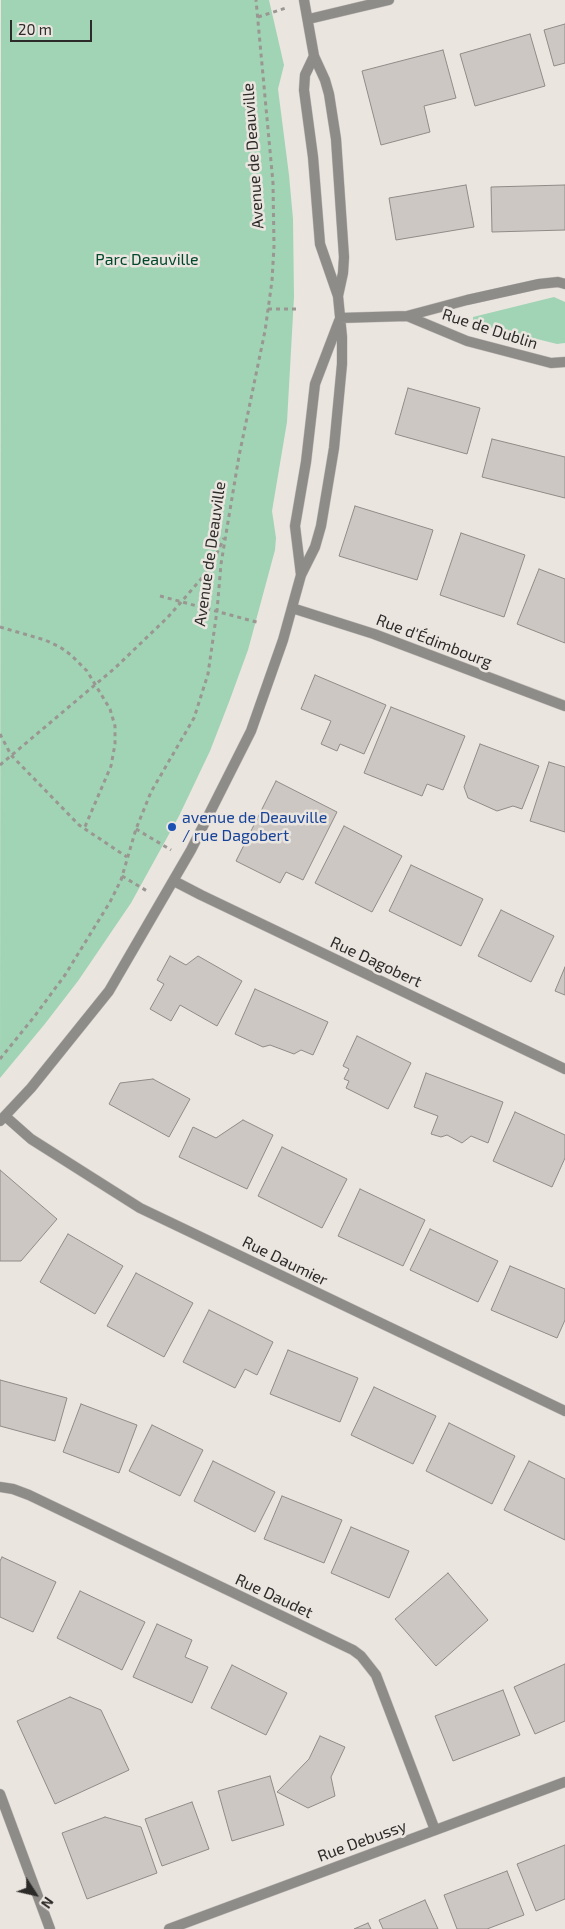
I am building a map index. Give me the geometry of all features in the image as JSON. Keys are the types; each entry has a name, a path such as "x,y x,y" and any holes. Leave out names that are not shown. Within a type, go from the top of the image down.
{"street":[{"path":"304,0 314,56 326,80 336,139 344,257 338,296"},
{"path":"308,18 389,0"},
{"path":"3,1119 72,1039 109,991 174,881 244,748 271,676 301,575 312,555 321,526 334,448 342,364 338,296 320,244 313,158 304,90 305,75 314,56"},
{"name":"Rue de Dublin","path":"340,318 407,316 539,284 558,282 565,284"},
{"name":"Rue de Dublin","path":"407,316 466,340 551,363 565,362"},
{"path":"301,575 296,540 296,517 306,462 315,384 340,318"},
{"name":"Rue d'Édimbourg","path":"292,608 374,634 565,706"},
{"name":"Rue Dagobert","path":"174,881 565,1069"},
{"name":"Rue Daumier","path":"3,1119 31,1139 140,1208 565,1411"},
{"name":"Rue Daudet","path":"0,1487 13,1489 29,1495 353,1650 361,1656 376,1675 434,1830"},
{"name":"Rue Debussy","path":"169,1929 565,1782"},
{"path":"0,1794 50,1929"}],"path":[{"name":"Avenue de Deauville","path":"0,1058 65,975 110,902 122,876 136,829 151,792 194,718 208,674 217,611 221,564 239,456 268,309 274,246 273,182 256,0"},
{"path":"258,17 288,7"},
{"path":"268,309 298,309"},
{"path":"0,765 96,684 144,641 182,602 209,570 227,532"},
{"path":"160,596 260,623"},
{"path":"0,626 45,640 71,655 87,671 110,709 115,726 111,766 84,829"},
{"path":"0,734 11,755 44,791 84,829 128,857"},
{"path":"136,829 174,852"},
{"path":"122,876 150,893"}],"green space":[{"name":"Parc Deauville","path":"1,0 269,0 284,65 278,89 293,219 294,297 287,422 272,511 276,538 275,550 248,650 229,702 210,751 179,816 131,903 78,981 0,1078"},
{"path":"554,297 565,302 565,343 557,344 473,323 473,317"}],"building":[{"path":"565,24 565,63 554,66 544,30"},
{"path":"530,34 545,86 475,106 460,54"},
{"path":"443,50 456,98 424,106 430,132 381,145 362,71"},
{"path":"466,185 474,227 396,240 389,198"},
{"path":"565,185 565,230 492,232 491,187"},
{"path":"408,388 480,408 467,454 395,434"},
{"path":"492,439 565,457 565,498 482,477"},
{"path":"355,506 433,530 417,580 339,556"},
{"path":"461,533 525,555 504,617 440,595"},
{"path":"539,569 565,579 565,643 517,624"},
{"path":"315,675 386,705 364,754 340,744 337,751 321,744 331,721 301,709"},
{"path":"391,707 465,736 443,790 427,784 422,796 364,773"},
{"path":"480,744 539,766 522,809 513,806 497,811 468,798 464,787"},
{"path":"549,762 565,767 565,832 530,821"},
{"path":"276,781 337,812 303,880 286,872 280,883 236,861"},
{"path":"344,826 402,856 372,912 315,883"},
{"path":"411,865 483,899 461,946 389,911"},
{"path":"501,910 554,936 531,982 478,956"},
{"path":"170,956 186,965 198,956 242,981 217,1026 180,1005 171,1021 150,1009 164,984 157,980"},
{"path":"565,967 565,995 555,991"},
{"path":"255,989 328,1022 313,1055 301,1050 294,1054 270,1045 263,1047 235,1034"},
{"path":"357,1036 411,1063 388,1109 346,1088 349,1081 344,1079 349,1069 343,1066"},
{"path":"426,1073 503,1102 488,1143 471,1136 462,1143 447,1135 441,1137 431,1134 438,1116 414,1107"},
{"path":"153,1079 190,1099 169,1137 109,1104 120,1083"},
{"path":"515,1112 565,1135 565,1158 552,1187 493,1161"},
{"path":"243,1120 273,1135 247,1189 179,1157 193,1127 216,1138"},
{"path":"282,1147 347,1179 322,1228 258,1196"},
{"path":"0,1170 57,1219 21,1261 0,1261"},
{"path":"360,1189 425,1220 403,1266 338,1236"},
{"path":"430,1229 498,1261 478,1302 410,1270"},
{"path":"68,1234 123,1266 95,1314 40,1282"},
{"path":"510,1266 565,1289 565,1320 557,1338 491,1310"},
{"path":"136,1273 193,1303 164,1357 107,1326"},
{"path":"209,1310 273,1342 257,1375 245,1369 235,1388 183,1362"},
{"path":"288,1350 358,1378 340,1422 270,1394"},
{"path":"0,1380 67,1398 55,1441 0,1426"},
{"path":"374,1387 436,1416 413,1464 351,1435"},
{"path":"81,1404 137,1425 119,1473 63,1452"},
{"path":"449,1423 515,1456 492,1504 426,1471"},
{"path":"152,1425 203,1450 180,1496 129,1471"},
{"path":"213,1461 275,1492 255,1532 194,1501"},
{"path":"529,1461 565,1479 565,1540 504,1510"},
{"path":"282,1496 342,1520 324,1563 264,1539"},
{"path":"351,1527 409,1551 389,1598 331,1573"},
{"path":"2,1557 56,1582 33,1632 0,1617 0,1561"},
{"path":"448,1573 488,1620 436,1666 395,1619"},
{"path":"80,1591 145,1622 122,1670 57,1638"},
{"path":"157,1624 192,1640 185,1657 208,1667 192,1703 133,1677"},
{"path":"565,1664 565,1721 535,1734 514,1687"},
{"path":"232,1665 287,1693 266,1735 211,1708"},
{"path":"503,1690 520,1735 453,1761 435,1716"},
{"path":"70,1697 101,1710 129,1770 55,1804 17,1721"},
{"path":"320,1736 345,1747 331,1777 335,1796 308,1808 277,1792 309,1759"},
{"path":"270,1776 284,1825 232,1841 218,1791"},
{"path":"192,1802 209,1849 162,1866 145,1819"},
{"path":"105,1817 141,1827 157,1873 87,1899 62,1833"},
{"path":"565,1845 565,1899 536,1911 517,1864"},
{"path":"507,1871 524,1915 487,1929 457,1929 444,1895"},
{"path":"425,1900 438,1929 383,1929 379,1920"},
{"path":"368,1923 371,1929 354,1929"}],"place":[{"name":"avenue de Deauville / rue Dagobert","path":"172,827"}]}
